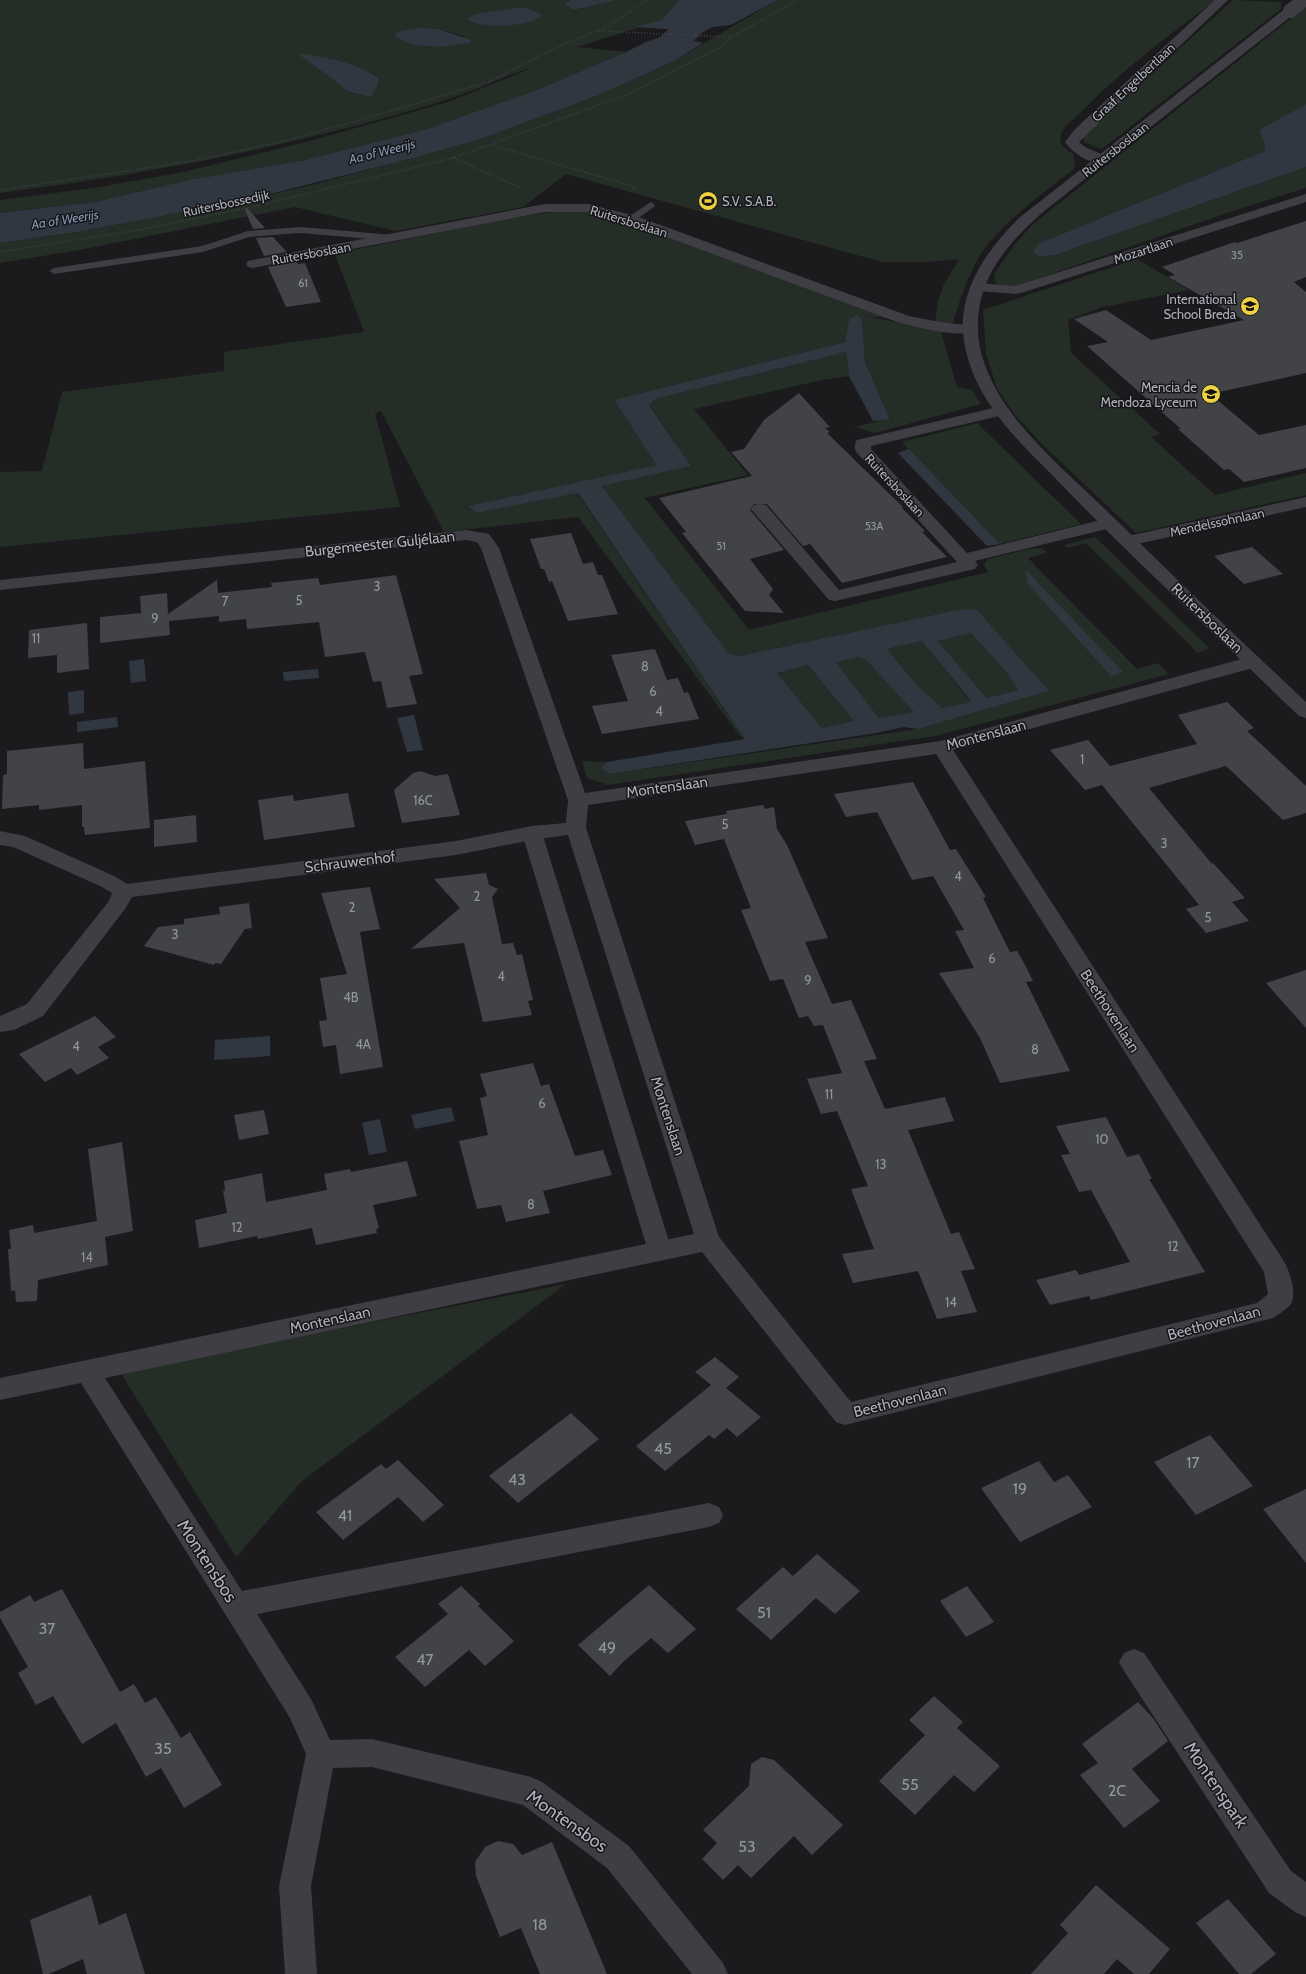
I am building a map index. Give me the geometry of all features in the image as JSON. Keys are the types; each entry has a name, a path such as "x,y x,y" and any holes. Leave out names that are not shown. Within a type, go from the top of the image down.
{"street":[{"name":"Graaf Engelbertlaan","path":"1102,159 1081,152 1075,148 1072,142 1080,132 1222,0"},
{"name":"Ruitersboslaan","path":"1304,0 1038,209 1011,233 992,256 978,287 972,307 970,329 981,373 987,388 1021,436 1252,662 1306,712"},
{"name":"Mozartlaan","path":"978,287 1016,290 1306,198"},
{"name":"Ruitersboslaan","path":"253,264 545,208 588,208 631,219 905,320 940,327 970,329"},
{"name":"Ruitersboslaan","path":"964,559 863,450 863,443 1002,411"},
{"name":"Mendelssohnlaan","path":"1128,541 1306,502"},
{"path":"760,509 835,596 969,565 964,559 1109,523"},
{"name":"Burgemeester Guljélaan","path":"0,585 466,535 483,538 490,548 578,800"},
{"name":"Montenslaan","path":"0,1389 87,1372 708,1240 576,828 578,800 941,747 1252,662"},
{"name":"Beethovenlaan","path":"708,1240 845,1414 1264,1311 1281,1298 1276,1270 941,747"},
{"name":"Schrauwenhof","path":"124,892 456,848 532,834 576,828"},
{"path":"532,834 660,1251"},
{"path":"0,838 18,841 107,882 124,892 118,904 35,1010 6,1024 0,1024"},
{"name":"Montensbos","path":"87,1372 301,1709 321,1754 372,1753 531,1792 618,1857 712,1974"},
{"path":"236,1605 709,1515"},
{"name":"Montenspark","path":"1134,1662 1280,1882 1306,1901"},
{"path":"301,1974 295,1886 321,1754"}],"lane":[{"path":"631,219 651,206"},
{"path":"54,271 203,249 248,234 301,230 393,238"}],"path":[{"path":"0,190 72,178 192,162 280,142 488,82 564,44 607,27 647,0"},
{"name":"Ruitersbossedijk","path":"0,252 144,229 256,206 452,158 492,145 629,94 724,45 732,37 797,0"},
{"path":"598,31 732,37"},
{"path":"492,145 579,172 632,186 651,206"},
{"path":"452,158 514,186 529,191"}],"shaded area":[{"path":"0,0 571,0 564,4 572,9 578,9 617,0 679,0 662,20 577,47 626,52 532,92 427,129 305,160 189,180 95,202 0,213 0,200 94,188 183,172 306,142 448,102 532,68 512,74 479,88 425,107 295,141 148,171 0,193","holes":["515,8 527,8 542,14 477,23 467,19","438,29 463,36 469,43 431,47 416,45","310,63 355,66 379,78 375,88 368,94 364,95 349,92"]},
{"path":"777,0 1214,0 1214,2 1161,41 1127,69 1065,128 1061,134 1060,141 1065,148 1074,155 1075,168 1010,220 988,244 971,273 953,323 935,323 938,301 944,284 959,259 929,262 882,262 566,174 523,207 396,231 295,207 79,250 0,263 0,243 83,231 246,200 316,184 483,138 599,95 674,61"},
{"path":"1233,0 1281,2 1281,9 1102,149 1084,142 1083,137"},
{"path":"1304,8 1306,8 1306,104 1259,130 1265,145 1265,151 1040,243 1055,255 1306,167 1306,188 1230,212 1014,287 996,284 994,274 1015,244 1032,225"},
{"path":"570,210 600,213 634,223 894,319 865,316 941,331 957,387 972,390 981,404 875,433 855,427 890,418 865,362 862,319 849,319 845,342 614,400 658,465 468,506 477,513 577,493 745,739 740,736 578,517 444,532 381,411 375,413 400,507 0,547 0,472 42,471 62,392 224,371 224,352 364,332 335,254 514,217"},
{"path":"1137,259 1189,290 1103,307 1068,320 1071,353 1160,434 1151,437 1215,495 1306,473 1306,495 1136,533 1040,442 1014,414 997,388 986,354 983,310"},
{"path":"846,352 849,376 822,380 694,409 748,475 645,498 749,630 988,572 984,565 988,559 1029,549 1042,548 1047,553 1028,558 1137,669 1158,663 1169,674 935,736 608,785 587,778 582,761 607,762 601,767 609,774 918,729 1049,691 962,609 739,656 729,654 602,486 691,466 649,404 655,399"},
{"path":"977,423 1081,524 1000,544 902,442"},
{"path":"1095,537 1209,648 1198,653 1086,543 1067,548 1064,545"},
{"path":"971,633 1008,674 1018,690 987,698 936,641"},
{"path":"922,641 971,702 942,708 916,684 887,649"},
{"path":"859,657 867,661 915,712 879,718 836,662"},
{"path":"808,665 854,721 822,728 777,673"},
{"path":"566,1284 302,1481 236,1557 120,1372"}],"water":[{"path":"571,0 617,0 572,9 564,4"},
{"path":"679,0 777,0 731,25 680,30 635,27 662,20"},
{"path":"515,8 527,8 542,14 537,19 528,22 506,26 493,26 473,22 467,19 475,14"},
{"path":"420,28 438,29 471,40 470,43 431,47 412,44 395,36 397,32"},
{"path":"661,37 679,37 703,43 674,61 599,95 483,138 417,157 246,200 83,231 0,243 0,213 95,202 189,180 305,160 427,129 532,92 646,42"},
{"path":"297,53 350,64 379,78 378,85 371,97 349,92"},
{"path":"1306,104 1306,167 1055,255 1039,256 1034,253 1034,249 1040,243 1265,151 1265,145 1259,130"},
{"path":"857,315 862,319 865,362 890,419 873,421 849,376 846,352 655,399 649,405 691,466 602,486 729,654 739,656 962,609 977,610 1049,691 918,729 904,727 876,733 609,774 601,767 607,762 745,739 578,493 477,513 468,506 657,465 614,400 845,342 849,319","holes":["971,633 1008,674 1018,690 987,698 937,641","922,641 971,702 942,708 916,684 887,649","859,657 867,661 914,712 879,718 836,662","808,665 854,721 822,728 777,673"]},
{"path":"909,449 1000,544 987,546 898,453"},
{"path":"1025,569 1123,672 1111,676 1028,584"},
{"path":"144,659 146,681 131,683 129,661"},
{"path":"318,669 319,678 284,681 283,672"},
{"path":"84,690 84,713 69,715 68,692"},
{"path":"414,715 423,750 407,752 397,718"},
{"path":"117,717 118,727 77,732 77,722"},
{"path":"270,1036 270,1056 214,1060 215,1040"},
{"path":"451,1107 455,1121 415,1129 411,1115"},
{"path":"380,1119 387,1152 369,1155 362,1123"}],"building":[{"path":"247,208 265,228 253,229 245,210"},
{"path":"1306,221 1306,277 1294,282 1306,292 1306,373 1210,394 1259,435 1306,425 1306,468 1244,482 1229,469 1224,470 1178,429 1181,429 1087,346 1108,342 1074,319 1106,310 1151,340 1244,320 1168,277 1175,275 1162,267 1235,242 1237,243"},
{"path":"273,237 287,252 264,256 256,238"},
{"path":"296,261 298,264 305,263 321,302 286,307 268,267"},
{"path":"799,393 830,427 825,428 830,432 827,433 903,507 902,508 925,531 922,532 947,557 842,583 810,544 803,546 767,504 754,504 750,510 784,550 750,559 773,589 769,595 784,613 745,611 682,533 686,532 659,498 752,476 731,452 744,449 764,420"},
{"path":"571,533 583,564 593,562 598,575 602,575 618,614 568,621 552,581 549,582 544,569 541,569 530,539"},
{"path":"1252,547 1283,574 1244,584 1214,556"},
{"path":"396,575 423,674 409,676 417,704 387,708 381,681 373,682 365,652 325,657 319,622 247,629 246,619 219,622 219,616 169,621 170,635 100,643 100,617 141,613 140,596 167,593 168,614 217,580 218,593 272,587 271,583 318,578 320,585"},
{"path":"87,623 89,669 57,673 57,655 28,658 29,630"},
{"path":"655,649 667,680 678,678 684,693 688,692 699,719 602,734 592,706 628,701 611,655"},
{"path":"1227,702 1254,728 1247,731 1306,786 1306,813 1283,820 1226,766 1149,788 1212,864 1213,863 1245,898 1232,902 1249,921 1206,933 1186,909 1199,905 1102,785 1085,790 1050,750 1088,740 1110,766 1197,744 1178,715"},
{"path":"83,743 84,769 145,761 150,828 85,835 84,827 82,827 82,805 39,810 39,805 2,809 3,775 7,774 7,751"},
{"path":"420,771 435,776 448,774 460,815 402,823 394,790 413,773"},
{"path":"913,782 950,850 956,849 986,897 983,898 1010,952 1017,951 1024,963 1033,981 1026,982 1070,1071 1000,1083 980,1038 939,973 974,968 955,931 964,930 933,876 912,880 877,812 846,817 834,794"},
{"path":"348,793 355,827 264,840 258,800 293,795 294,801"},
{"path":"763,805 765,809 774,807 777,829 787,845 828,938 805,942 832,1004 851,1000 877,1059 864,1061 885,1109 945,1097 954,1121 908,1130 951,1234 959,1232 975,1269 961,1271 977,1312 937,1319 918,1271 853,1283 842,1254 874,1249 851,1189 868,1186 837,1111 821,1114 807,1079 842,1073 823,1025 814,1026 808,1016 799,1018 783,979 770,981 741,910 751,908 724,839 695,845 685,821 727,814 726,811"},
{"path":"196,815 197,842 154,847 154,820"},
{"path":"486,873 489,885 498,889 492,897 502,944 513,943 517,955 522,954 533,1000 528,1001 532,1015 483,1022 464,943 411,949 460,908 434,879"},
{"path":"370,887 380,929 360,932 383,1067 340,1074 336,1045 323,1047 319,1021 327,1020 320,978 347,974 321,893"},
{"path":"249,903 252,928 245,929 221,964 215,963 214,965 144,946 158,927 184,924 184,919 220,914 219,907"},
{"path":"1306,970 1306,1028 1266,983"},
{"path":"95,1016 116,1037 98,1047 109,1058 77,1075 71,1068 45,1082 19,1054"},
{"path":"533,1063 541,1086 549,1084 575,1156 603,1150 612,1175 543,1191 550,1213 506,1222 501,1205 477,1209 459,1141 488,1135 480,1098 487,1096 480,1074"},
{"path":"264,1110 269,1134 239,1140 234,1115"},
{"path":"1106,1117 1127,1157 1139,1154 1152,1179 1149,1179 1205,1272 1091,1300 1089,1296 1050,1305 1036,1280 1076,1270 1079,1275 1130,1262 1091,1190 1079,1192 1061,1155 1070,1154 1056,1126"},
{"path":"122,1142 133,1231 105,1237 108,1265 38,1280 37,1301 16,1302 15,1290 11,1291 8,1249 11,1249 9,1230 33,1225 34,1233 97,1221 88,1149"},
{"path":"407,1161 417,1196 373,1205 379,1228 376,1229 377,1233 316,1245 312,1228 258,1239 257,1236 199,1248 195,1220 227,1213 223,1191 225,1191 224,1181 262,1173 266,1202 327,1190 324,1174 350,1169 351,1172"},
{"path":"715,1357 739,1377 726,1388 761,1417 737,1437 727,1428 714,1439 709,1435 665,1471 636,1446 711,1385 695,1372"},
{"path":"571,1413 599,1439 518,1503 489,1476"},
{"path":"1210,1435 1253,1486 1196,1515 1154,1462"},
{"path":"398,1460 444,1505 423,1522 398,1497 343,1540 316,1512 381,1464 386,1469"},
{"path":"1039,1461 1054,1482 1068,1475 1092,1507 1020,1542 981,1488"},
{"path":"1306,1489 1306,1563 1263,1509"},
{"path":"817,1554 860,1591 835,1614 816,1598 771,1640 736,1609 783,1567 793,1576"},
{"path":"649,1585 696,1629 668,1653 651,1638 622,1663 610,1676 578,1645"},
{"path":"461,1586 480,1604 478,1606 514,1641 485,1666 469,1650 425,1687 395,1657 448,1614 438,1604"},
{"path":"967,1586 994,1622 966,1637 940,1601"},
{"path":"62,1589 120,1692 134,1684 145,1703 156,1697 181,1738 190,1732 222,1785 184,1808 161,1768 146,1777 116,1723 82,1744 53,1696 36,1705 18,1673 28,1667 0,1618 0,1612 30,1595 34,1602"},
{"path":"934,1696 963,1722 957,1728 1000,1766 974,1792 954,1775 915,1815 879,1781 925,1735 909,1720"},
{"path":"1138,1702 1153,1718 1168,1741 1132,1769 1160,1801 1124,1828 1080,1775 1098,1763 1082,1744"},
{"path":"762,1757 774,1760 843,1825 812,1855 794,1836 751,1878 738,1865 723,1880 702,1859 717,1843 703,1830 749,1786 751,1764"},
{"path":"498,1841 513,1844 522,1855 552,1842 607,1974 540,1974 521,1928 500,1937 476,1876 475,1862 485,1847"},
{"path":"1096,1885 1170,1949 1149,1974 1134,1974 1117,1959 1104,1974 1031,1974 1068,1933 1060,1925"},
{"path":"91,1895 99,1925 126,1913 145,1974 87,1974 83,1959 49,1974 43,1974 30,1920"},
{"path":"1228,1899 1276,1954 1251,1974 1239,1974 1196,1923"}],"waterway":[{"name":"Aa of Weerijs","path":"608,74 669,46 692,25 738,0"}],"place":[{"name":"S.V. S.A.B.","path":"708,201"},
{"name":"International School Breda","path":"1250,306"},
{"name":"Mencia de Mendoza Lyceum","path":"1211,394"}]}
